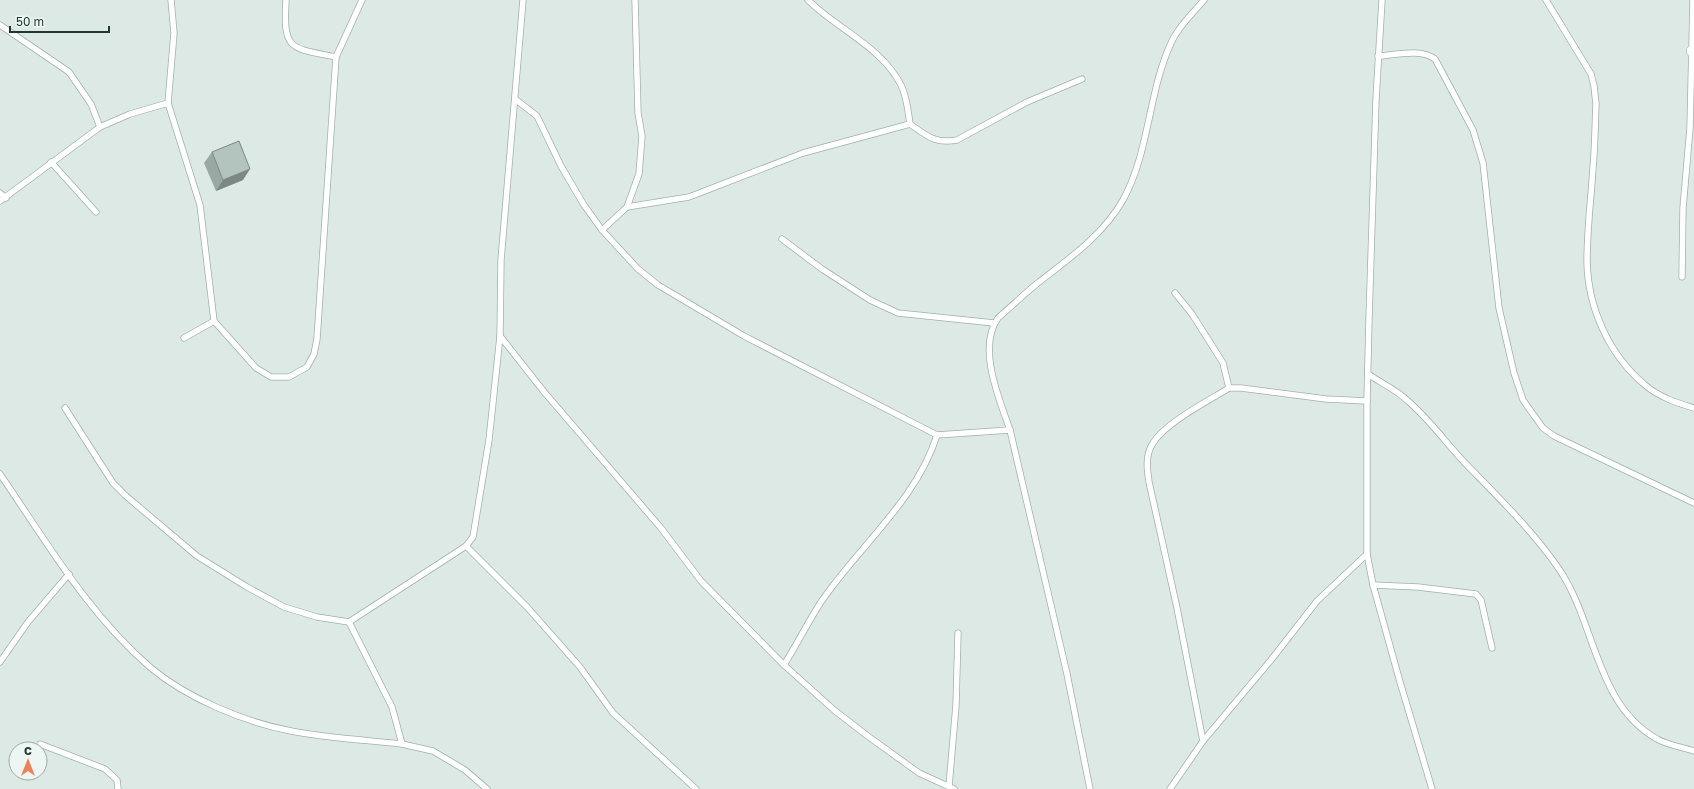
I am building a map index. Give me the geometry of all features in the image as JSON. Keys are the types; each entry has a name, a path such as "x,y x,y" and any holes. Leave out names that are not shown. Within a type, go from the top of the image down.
{"lane":[{"path":"171,0 174,33 168,103 200,205 214,321 256,368 271,378 290,378 307,367 314,354 318,331 336,58 362,0"},
{"path":"286,0 285,26 288,40 298,49 336,58"},
{"path":"65,408 113,483 126,496 197,556 247,587 284,607 317,617 349,622 466,546 473,537 481,497 489,440 500,336 501,260 523,0"},
{"path":"602,230 627,207 639,174 642,150 638,114 635,0"},
{"path":"808,0 822,14 884,61 901,85 907,102 910,124 933,140 957,140 1027,102 1082,79"},
{"path":"1090,789 1068,674 1010,430 992,371 989,337 998,318 1038,283 1080,251 1112,218 1124,199 1135,172 1156,86 1173,40 1204,0"},
{"path":"1382,0 1378,56 1367,401 1368,554 1374,585 1432,789"},
{"path":"1546,0 1585,63 1594,86 1596,104 1587,263 1598,318 1602,330 1624,363 1644,385 1672,401 1694,408"},
{"path":"1682,277 1683,208 1690,128 1693,0"},
{"path":"0,25 68,72 82,89 91,104 100,127"},
{"path":"1378,56 1420,54 1429,56 1435,60 1473,130 1483,163 1499,308 1514,373 1523,400 1543,428 1554,436 1694,503"},
{"path":"515,99 537,116 561,166 602,230 638,269 680,299 744,336 937,434 1010,430"},
{"path":"0,200 6,198 51,162 100,127 130,114 168,103"},
{"path":"627,207 689,197 803,153 910,124"},
{"path":"51,162 96,212"},
{"path":"0,193 6,198"},
{"path":"782,239 822,269 870,300 898,312 994,324"},
{"path":"1175,293 1192,314 1223,363 1229,388"},
{"path":"184,338 214,321"},
{"path":"500,336 545,394 661,528 702,581 784,665 834,710 869,737 919,772 952,788 958,633"},
{"path":"1368,374 1408,400 1464,463 1495,493 1559,568 1571,590 1589,632 1611,691 1634,723 1658,740 1694,751"},
{"path":"1203,741 1177,608 1159,533 1147,466 1148,454 1152,443 1163,431 1229,388 1241,388 1326,399 1367,401"},
{"path":"784,665 821,602 917,479 931,456 937,434"},
{"path":"0,474 68,574 107,624 152,668 185,691 214,706 267,725 290,731 402,744 433,751 465,770 487,789"},
{"path":"466,546 527,607 576,662 613,713 696,789"},
{"path":"1170,789 1203,741 1248,689 1318,601 1368,554"},
{"path":"0,662 28,622 68,574"},
{"path":"1374,585 1460,591 1478,595 1481,600 1492,648"},
{"path":"349,622 392,707 402,744"},
{"path":"48,747 105,769 117,780 118,789"}],"building":[{"path":"239,141 250,169 223,180 212,152"}]}
